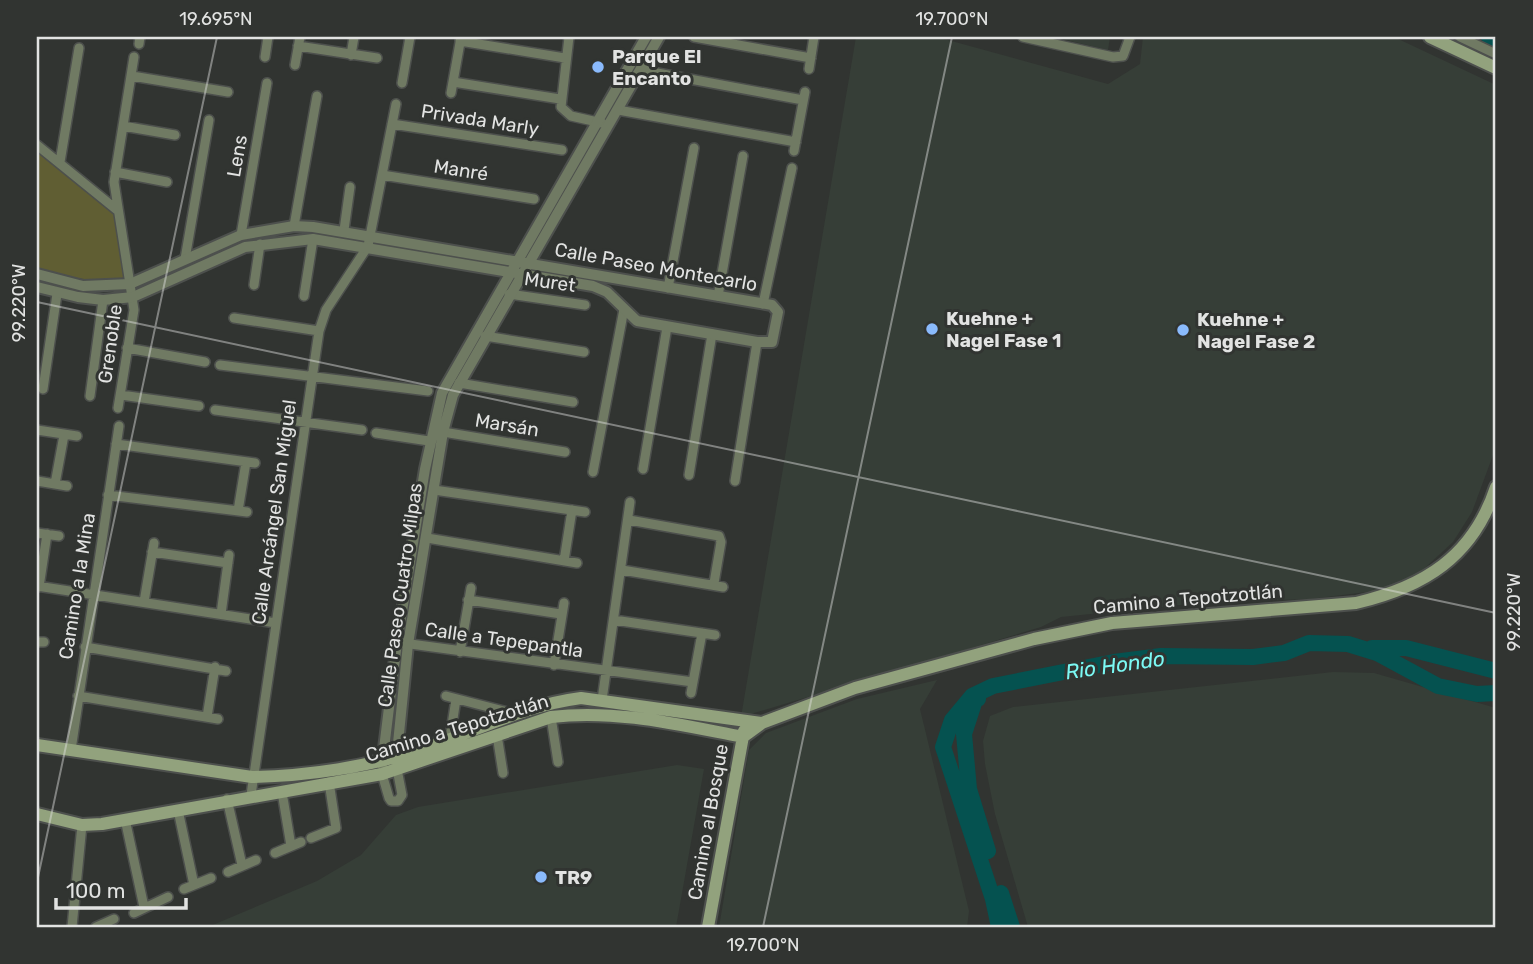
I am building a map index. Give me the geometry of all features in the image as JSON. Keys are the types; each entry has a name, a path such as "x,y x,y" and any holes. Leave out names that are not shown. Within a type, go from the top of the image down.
{"main road":[{"path":"1430,37 1496,68"},
{"name":"Camino a Tepotzotlán","path":"37,814 82,825 125,820 227,799 382,774 391,762 516,714 559,701 744,730 890,677 1086,628 1112,623 1356,603 1392,595 1418,584 1459,552 1496,491"},
{"name":"Camino a Tepotzotlán","path":"37,745 252,777 276,777 391,762 497,735 551,717 601,706"},
{"name":"Camino al Bosque","path":"708,927 744,730"}],"street":[{"path":"265,57 268,37"},
{"path":"351,55 354,37"},
{"path":"402,83 410,37"},
{"path":"569,37 560,99 566,115 609,124"},
{"name":"Calle Paseo Cuatro Milpas","path":"403,643 427,538 433,490 429,441 447,394 516,260 646,37"},
{"name":"Calle Paseo Cuatro Milpas","path":"382,774 391,802 398,801 402,795 391,762 403,643 430,470 443,432 447,394 459,383 659,37"},
{"path":"694,37 811,58"},
{"path":"809,69 814,37"},
{"path":"1023,37 1113,57 1123,55 1130,37"},
{"path":"1460,37 1496,54"},
{"path":"451,93 461,39 565,58"},
{"path":"295,65 299,42 351,55 377,58"},
{"path":"60,162 79,48"},
{"path":"130,284 117,210 115,172 134,57"},
{"path":"618,110 795,147 804,96 640,70"},
{"path":"132,76 228,92"},
{"path":"453,82 560,99"},
{"name":"Lens","path":"241,235 267,83"},
{"path":"294,226 317,96"},
{"path":"369,240 396,104"},
{"path":"185,259 209,120"},
{"name":"Privada Marly","path":"392,124 562,150"},
{"path":"123,126 175,135"},
{"path":"37,145 117,210"},
{"path":"668,288 694,148"},
{"path":"718,296 743,156"},
{"path":"763,304 792,168"},
{"path":"115,172 167,182"},
{"name":"Manré","path":"382,175 534,199"},
{"path":"344,230 350,187"},
{"name":"Calle Paseo Montecarlo","path":"37,274 83,286 130,284 241,235 294,226 344,230 369,240 510,271 525,268 668,288 772,305 778,312 774,337 768,344 667,327 637,320 599,288 525,268 516,260 369,240 313,239 260,244 220,256 172,282 133,297 103,300 57,294 37,287"},
{"path":"304,296 313,239"},
{"name":"Calle Arcángel San Miguel","path":"251,795 310,377 319,331 326,310 369,240"},
{"path":"254,285 260,244"},
{"name":"Grenoble","path":"118,408 133,297 130,284"},
{"path":"43,389 57,294"},
{"name":"Muret","path":"509,295 585,305"},
{"path":"90,396 103,300"},
{"path":"593,472 624,309"},
{"path":"234,318 319,331"},
{"path":"643,469 667,327"},
{"path":"690,475 712,334"},
{"path":"485,335 584,352"},
{"path":"735,481 757,342"},
{"path":"127,348 205,362"},
{"path":"220,365 428,391"},
{"path":"459,383 573,402"},
{"path":"121,395 199,407"},
{"path":"215,410 362,430"},
{"name":"Camino a la Mina","path":"71,750 119,426"},
{"path":"37,430 76,436"},
{"name":"Marsán","path":"443,432 565,452"},
{"path":"376,433 429,441"},
{"path":"55,484 64,435"},
{"path":"108,495 243,512 251,462 117,444"},
{"path":"37,481 67,486"},
{"path":"433,490 585,512"},
{"path":"601,706 630,502"},
{"path":"564,561 572,510"},
{"path":"622,570 718,585 721,542 719,536 629,520"},
{"path":"59,536 42,534 38,587 276,623"},
{"path":"427,538 578,564"},
{"path":"144,602 153,547 228,559 221,614"},
{"path":"460,652 471,587"},
{"path":"468,600 561,614"},
{"path":"554,665 564,603"},
{"path":"614,620 715,635"},
{"path":"691,693 702,633"},
{"name":"Calle a Tepepantla","path":"403,643 693,682"},
{"path":"85,647 226,671"},
{"path":"207,717 215,667"},
{"path":"78,696 218,719"},
{"path":"446,696 516,714"},
{"path":"450,738 456,699"},
{"path":"551,717 558,762"},
{"path":"497,735 503,774"},
{"path":"275,853 336,828 329,782"},
{"path":"282,792 301,842"},
{"path":"227,799 242,865"},
{"path":"178,810 189,888 211,878"},
{"path":"125,820 144,907"},
{"path":"72,927 82,825"},
{"path":"228,872 256,860"},
{"path":"134,913 168,897"},
{"path":"96,927 114,919"}],"shaded area":[{"path":"856,37 937,37 1108,84 1140,64 1143,37 1394,37 1496,85 1496,447 1472,512 1453,542 1414,578 1375,591 1310,599 1210,602 1061,617 1041,627 741,717"},
{"path":"1053,37 1110,37 1108,50"},
{"path":"37,142 115,202 130,284 37,274"},
{"path":"1333,672 1374,673 1496,708 1496,927 1028,927 995,814 985,764 983,741 990,716 1013,707"},
{"path":"937,680 920,709 969,911 967,927 719,927 749,750 766,733 857,699"},
{"path":"677,765 704,769 676,927 208,927 317,881 361,855 396,815 418,807"}],"waterway":[{"name":"Rio Hondo","path":"1489,37 1496,40"},
{"name":"Rio Hondo","path":"999,927 993,899 943,747 952,720 972,696 993,686 1114,662 1161,656 1253,657 1284,653 1309,643 1348,644 1377,653 1438,686 1477,694 1496,693"},
{"path":"1372,648 1406,648 1496,671"},
{"path":"978,699 975,700 964,734 969,789 988,851"},
{"path":"1001,893 1012,927"}],"place":[{"name":"Parque El Encanto","path":"598,67"},
{"name":"Kuehne + Nagel Fase 1","path":"932,329"},
{"name":"Kuehne + Nagel Fase 2","path":"1183,330"},
{"name":"TR9","path":"541,877"}]}
